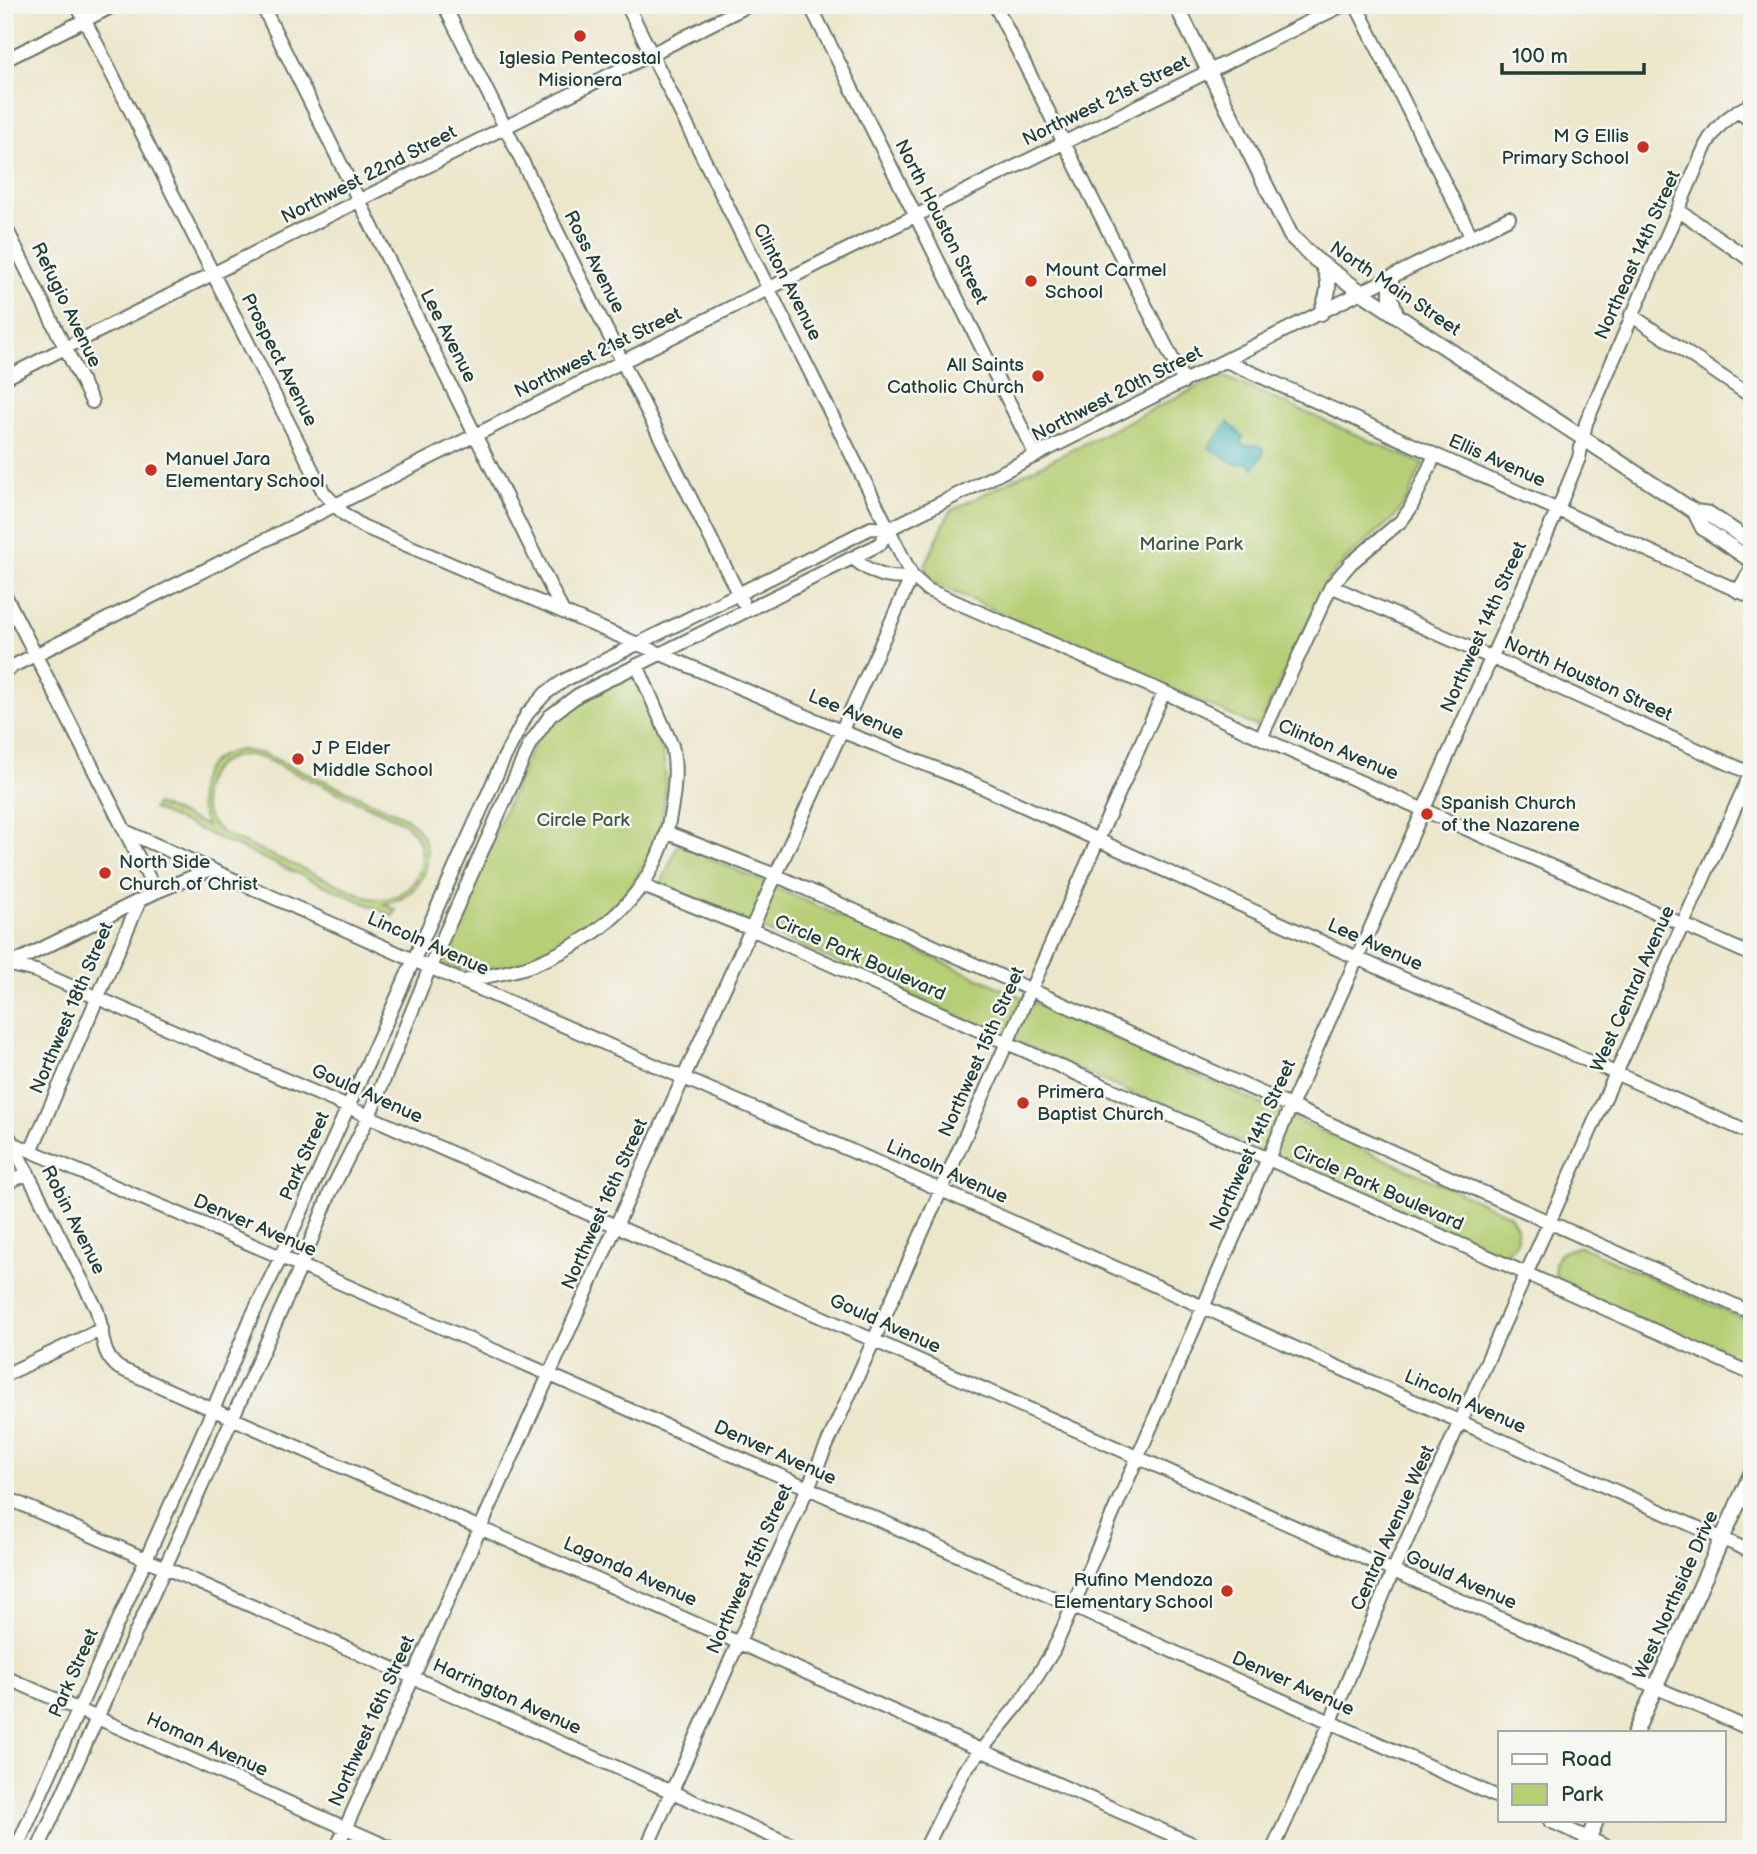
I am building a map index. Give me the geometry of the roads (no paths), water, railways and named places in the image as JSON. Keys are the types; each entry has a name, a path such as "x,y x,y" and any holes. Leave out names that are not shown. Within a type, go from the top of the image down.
{"main road":[{"name":"North Main Street","path":"1176,5 1292,236 1322,264 1362,292 1695,512 1709,514 1752,543"},
{"path":"1321,313 1328,298 1329,278 1322,264"},
{"path":"1391,278 1391,298 1396,314"},
{"name":"North Main Street","path":"1695,512 1703,528 1752,561"},
{"path":"1745,594 1752,570"},
{"name":"West Northside Drive","path":"1636,1731 1752,1472"},
{"path":"1586,1843 1596,1822"}],"street":[{"name":"Prospect Avenue","path":"77,5 324,493 344,514 362,526 563,612"},
{"path":"5,60 115,5"},
{"name":"Lee Avenue","path":"262,5 563,612 841,731 975,784 1752,1134"},
{"name":"Ross Avenue","path":"444,5 747,610"},
{"name":"Clinton Avenue","path":"627,5 912,576 928,590 1164,692 1261,738 1752,955"},
{"name":"Northwest 22nd Street","path":"5,378 749,5"},
{"name":"North Houston Street","path":"810,5 1036,456"},
{"path":"995,5 1184,382"},
{"name":"Northwest 21st Street","path":"5,670 1343,5"},
{"path":"1356,5 1471,236"},
{"name":"Northeast 14th Street","path":"1583,439 1586,424 1631,315 1716,128 1737,111 1752,104"},
{"path":"1737,111 1752,121"},
{"path":"1678,210 1752,261"},
{"name":"Northwest 20th Street","path":"636,645 871,528 889,529 1509,218"},
{"name":"Refugio Avenue","path":"5,226 92,402"},
{"path":"1631,315 1752,397"},
{"name":"Ellis Avenue","path":"1226,361 1745,594"},
{"name":"Northwest 14th Street","path":"925,1849 964,1771 1022,1700 1053,1651 1267,1160 1558,509 1579,458 1583,439"},
{"path":"1261,738 1331,586 1351,563 1406,515 1435,455"},
{"name":"Northwest 20th Street","path":"662,653 880,544 889,529"},
{"path":"853,558 862,566 890,579 912,576"},
{"name":"Northwest 16th Street","path":"336,1849 912,576"},
{"name":"North Houston Street","path":"1331,586 1751,772"},
{"path":"5,595 156,892"},
{"name":"Park Street","path":"16,1849 503,758 527,714 546,693 565,680 636,645"},
{"name":"Park Street","path":"38,1849 301,1266 330,1193 369,1116 430,967 539,729 561,707 578,695 662,653"},
{"path":"464,981 519,969 562,951 617,915 643,886 654,868 668,833 675,758 637,666"},
{"name":"Northwest 15th Street","path":"646,1849 1164,692"},
{"name":"West Central Avenue","path":"1549,1223 1751,772"},
{"name":"Lincoln Avenue","path":"125,831 413,960 941,1189 1752,1552"},
{"name":"Circle Park Boulevard","path":"668,833 775,876 1752,1313"},
{"path":"7,962 211,869"},
{"name":"Circle Park Boulevard","path":"643,886 751,929 1006,1045 1752,1374"},
{"name":"Northwest 18th Street","path":"31,1151 140,900"},
{"name":"Gould Avenue","path":"7,962 36,971 369,1116 1752,1731"},
{"name":"Robin Avenue","path":"5,1129 96,1308 102,1329"},
{"path":"12,1143 31,1151"},
{"name":"Denver Avenue","path":"31,1151 281,1257 808,1488 1498,1797"},
{"path":"5,1185 28,1173"},
{"name":"Central Avenue West","path":"1273,1849 1331,1721 1393,1571 1549,1223"},
{"path":"5,1376 102,1329"},
{"name":"Lagonda Avenue","path":"102,1329 105,1353 118,1368 1204,1849"},
{"name":"Harrington Avenue","path":"5,1497 801,1849"},
{"name":"Homan Avenue","path":"5,1677 393,1849"},
{"path":"1552,1822 1586,1843 1612,1849"}],"water":[{"path":"1228,422 1244,437 1241,441 1243,446 1257,445 1264,449 1254,468 1247,463 1235,464 1209,448"}],"place":[{"name":"Iglesia Pentecostal Misionera","path":"580,36"},
{"name":"M G Ellis Primary School","path":"1643,147"},
{"name":"Mount Carmel School","path":"1031,281"},
{"name":"All Saints Catholic Church","path":"1038,376"},
{"name":"Manuel Jara Elementary School","path":"151,470"},
{"name":"J P Elder Middle School","path":"298,759"},
{"name":"Spanish Church of the Nazarene","path":"1427,814"},
{"name":"North Side Church of Christ","path":"105,873"},
{"name":"Primera Baptist Church","path":"1023,1103"},
{"name":"Rufino Mendoza Elementary School","path":"1227,1591"}],"park label":[{"name":"Marine Park","path":"1191,544"},
{"name":"Circle Park","path":"583,820"}]}
